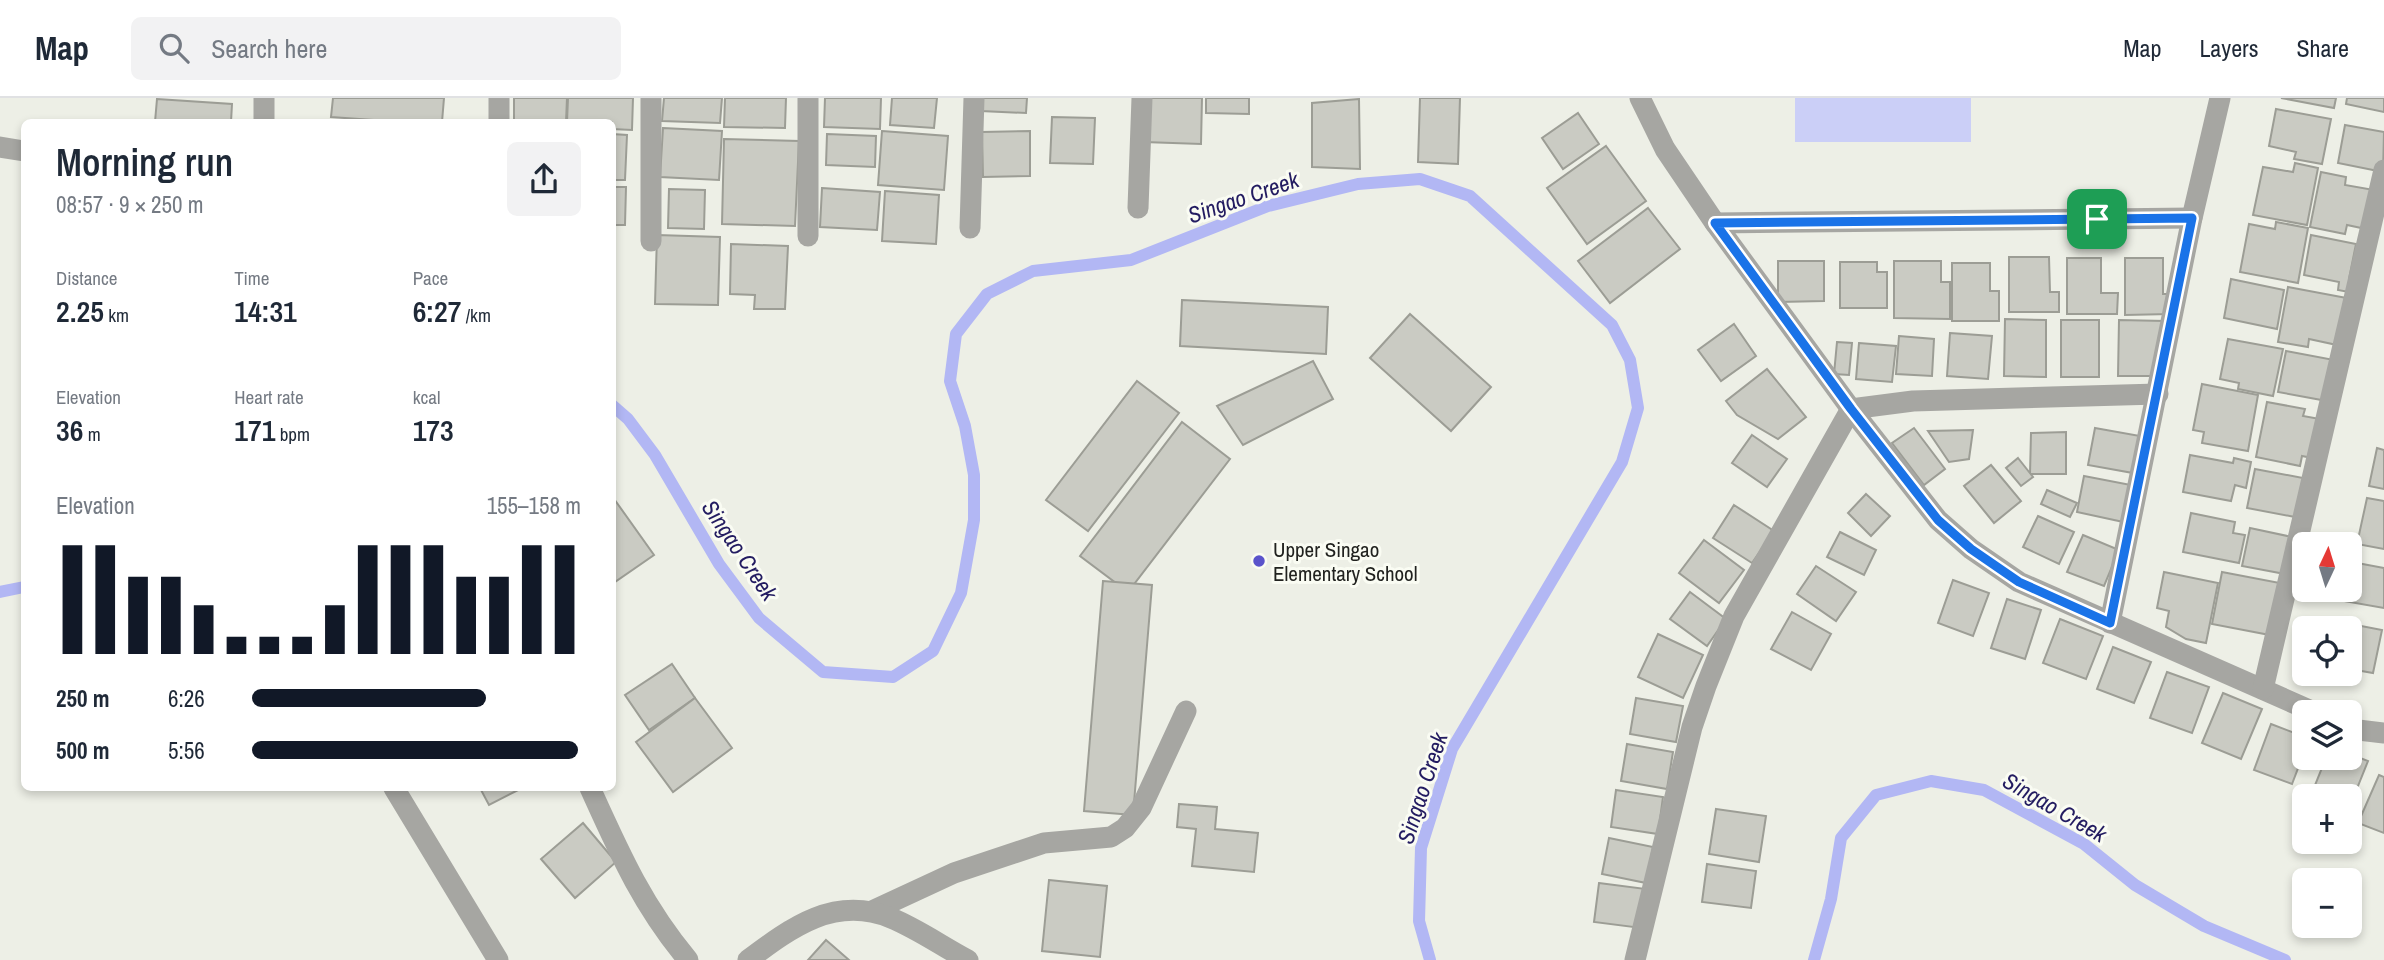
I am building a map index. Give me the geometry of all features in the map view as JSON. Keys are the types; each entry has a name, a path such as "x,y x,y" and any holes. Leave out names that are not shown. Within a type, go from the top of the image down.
{"street":[{"path":"264,98 264,119"},
{"path":"499,98 499,119"},
{"path":"651,98 651,241"},
{"path":"808,98 808,236"},
{"path":"970,228 974,98"},
{"path":"1138,208 1142,98"},
{"path":"1640,98 1665,149 1715,223 1851,409 1938,520 1971,549 2019,582 2292,702"},
{"path":"2110,623 2192,218 2220,98"},
{"path":"0,147 21,150"},
{"path":"2263,689 2384,170"},
{"path":"1715,223 2192,218"},
{"path":"1851,409 1913,401 2158,394"},
{"path":"1635,960 1692,727 1706,686 1734,616 1851,409"},
{"path":"872,911 954,873 1044,843 1111,837 1125,828 1141,808 1186,711"},
{"path":"2362,730 2384,733"},
{"path":"396,791 498,960"},
{"path":"591,791 622,860 662,929 688,960"},
{"path":"748,960 807,920 828,912 849,910 872,911 893,919 968,960"}],"shaded area":[{"path":"1795,98 1971,98 1971,142 1795,142"}],"building":[{"path":"333,98 444,98 442,119 331,117"},
{"path":"514,98 567,98 566,119 514,119"},
{"path":"568,98 633,98 632,130 616,129 616,119 567,119"},
{"path":"664,98 722,98 720,123 662,121"},
{"path":"725,98 786,98 785,128 724,127"},
{"path":"825,98 881,98 880,129 824,127"},
{"path":"892,98 937,98 934,128 890,125"},
{"path":"981,98 1027,98 1026,113 981,111"},
{"path":"1146,98 1202,98 1201,144 1144,142"},
{"path":"1206,98 1249,98 1249,114 1206,113"},
{"path":"1420,98 1460,98 1458,164 1418,162"},
{"path":"2281,98 2336,98 2334,108"},
{"path":"2347,98 2384,98 2384,112 2346,104"},
{"path":"157,99 232,104 231,119 155,119"},
{"path":"1359,99 1360,169 1312,167 1312,103"},
{"path":"2276,109 2331,119 2322,164 2294,159 2296,152 2269,146"},
{"path":"1578,113 1599,144 1563,169 1542,138"},
{"path":"1052,117 1095,118 1093,164 1050,163"},
{"path":"2345,125 2384,132 2383,172 2338,163"},
{"path":"663,128 722,131 719,180 660,177"},
{"path":"882,131 948,136 944,190 878,185"},
{"path":"1030,131 1030,176 983,177 982,132"},
{"path":"616,134 627,135 625,180 616,180"},
{"path":"827,134 876,136 875,167 826,165"},
{"path":"724,139 799,141 795,226 722,224"},
{"path":"1606,146 1646,201 1587,244 1547,188"},
{"path":"2295,163 2318,168 2307,225 2253,215 2263,167 2293,172"},
{"path":"2321,172 2346,177 2345,185 2374,190 2366,229 2347,225 2345,234 2310,227"},
{"path":"616,187 626,187 625,225 616,225"},
{"path":"822,188 880,192 877,230 820,227"},
{"path":"669,189 705,190 704,229 668,228"},
{"path":"885,191 939,195 936,244 882,241"},
{"path":"1648,208 1680,249 1610,303 1578,261"},
{"path":"2276,222 2308,228 2298,283 2240,272 2249,224 2275,229"},
{"path":"657,235 720,237 718,305 655,304"},
{"path":"2311,235 2356,244 2349,279 2354,293 2338,290 2339,282 2304,275"},
{"path":"731,244 788,246 785,309 754,309 755,295 730,294"},
{"path":"2009,257 2049,257 2050,292 2059,292 2059,312 2009,312"},
{"path":"2067,258 2101,258 2101,293 2118,293 2117,314 2067,314"},
{"path":"2125,258 2163,258 2163,294 2170,294 2170,314 2125,315"},
{"path":"1778,261 1824,261 1824,301 1778,302"},
{"path":"1894,261 1941,261 1941,282 1950,282 1950,319 1894,318"},
{"path":"1840,262 1877,262 1877,272 1887,272 1887,308 1840,308"},
{"path":"1952,263 1990,263 1990,291 1999,291 1999,321 1952,321"},
{"path":"2231,279 2284,290 2277,329 2224,318"},
{"path":"2288,287 2352,299 2337,345 2309,339 2308,347 2278,342"},
{"path":"1182,300 1328,307 1326,354 1180,346"},
{"path":"1410,314 1491,387 1451,431 1370,358"},
{"path":"2005,319 2046,320 2046,377 2004,376"},
{"path":"2061,320 2099,320 2099,377 2061,377"},
{"path":"2119,320 2165,321 2158,376 2118,376"},
{"path":"1734,324 1756,356 1721,381 1698,350"},
{"path":"1950,333 1992,336 1988,379 1947,376"},
{"path":"1899,336 1934,339 1932,376 1896,374"},
{"path":"2228,339 2283,349 2273,396 2238,389 2239,383 2220,379"},
{"path":"1837,342 1852,343 1849,375 1834,374"},
{"path":"1859,343 1896,346 1892,382 1856,379"},
{"path":"2286,351 2334,360 2327,401 2278,392"},
{"path":"1313,361 1333,399 1243,445 1217,406"},
{"path":"1767,369 1806,417 1778,439 1737,415 1726,401"},
{"path":"1137,381 1179,413 1088,531 1046,500"},
{"path":"2202,384 2258,395 2248,451 2202,443 2204,432 2193,430"},
{"path":"2267,402 2305,409 2303,416 2320,419 2312,458 2302,456 2300,466 2256,457"},
{"path":"1182,422 1230,459 1128,592 1080,556"},
{"path":"1914,428 1945,469 1924,485 1892,443"},
{"path":"2095,428 2140,436 2133,473 2088,465"},
{"path":"1973,430 1969,459 1949,462 1928,431"},
{"path":"2066,432 2066,474 2030,474 2031,433"},
{"path":"1752,435 1787,459 1767,487 1732,463"},
{"path":"2377,448 2384,450 2384,489 2369,486"},
{"path":"2190,455 2233,463 2234,458 2251,462 2246,488 2235,485 2231,501 2183,492"},
{"path":"2018,458 2033,477 2021,486 2006,468"},
{"path":"1991,465 2021,501 1994,523 1964,486"},
{"path":"2255,469 2303,478 2295,517 2247,508"},
{"path":"2084,476 2136,486 2128,523 2077,512"},
{"path":"2047,490 2077,503 2070,517 2041,504"},
{"path":"1866,494 1890,516 1871,536 1848,513"},
{"path":"2367,498 2384,501 2384,549 2362,545 2362,532 2360,532"},
{"path":"616,502 654,555 616,581"},
{"path":"1734,505 1774,531 1752,563 1713,538"},
{"path":"2191,513 2235,522 2233,533 2245,535 2239,563 2183,552"},
{"path":"2038,516 2074,532 2059,564 2023,547"},
{"path":"2250,528 2292,537 2285,574 2242,566"},
{"path":"1840,532 1876,550 1864,575 1827,557"},
{"path":"2083,535 2119,550 2104,586 2067,572"},
{"path":"1704,540 1744,570 1719,603 1679,573"},
{"path":"2362,564 2384,568 2384,608 2350,602 2362,602"},
{"path":"1816,566 1856,592 1836,621 1797,594"},
{"path":"2164,572 2218,583 2206,643 2186,639 2166,627 2169,611 2157,608"},
{"path":"2222,572 2285,584 2275,636 2212,624"},
{"path":"1953,580 1989,593 1973,636 1938,623"},
{"path":"1103,581 1152,585 1133,815 1084,811"},
{"path":"1690,592 1726,619 1707,646 1670,619"},
{"path":"2007,599 2041,610 2025,659 1991,648"},
{"path":"1792,612 1831,634 1811,670 1771,649"},
{"path":"2060,619 2103,636 2086,679 2043,663"},
{"path":"2362,626 2382,630 2373,673 2362,671"},
{"path":"1658,634 1703,655 1683,698 1638,677"},
{"path":"2113,647 2151,662 2134,703 2097,689"},
{"path":"672,664 695,698 649,730 625,695"},
{"path":"2167,672 2209,687 2192,733 2150,718"},
{"path":"2223,693 2262,709 2241,759 2202,743"},
{"path":"695,698 732,748 673,792 636,742"},
{"path":"1636,698 1683,706 1676,742 1630,734"},
{"path":"2271,724 2292,732 2292,770 2297,770 2292,784 2254,770"},
{"path":"1627,744 1673,752 1667,789 1621,781"},
{"path":"2362,759 2368,761 2359,784 2315,784 2321,770 2362,770"},
{"path":"2379,775 2384,777 2384,833 2362,825 2362,814"},
{"path":"1616,790 1663,797 1658,834 1611,827"},
{"path":"482,791 516,791 489,805"},
{"path":"1179,804 1217,807 1215,829 1258,833 1254,872 1192,866 1196,829 1177,827"},
{"path":"1716,809 1766,816 1759,862 1709,854"},
{"path":"583,823 616,862 575,898 541,859"},
{"path":"1609,838 1653,847 1646,883 1602,874"},
{"path":"1707,864 1756,871 1751,908 1702,902"},
{"path":"1049,880 1107,886 1100,957 1042,951"},
{"path":"1599,883 1646,889 1641,928 1594,922"},
{"path":"826,940 849,960 808,960"}],"waterway":[{"name":"Singao Creek","path":"616,408 628,419 655,455 719,564 759,618 823,672 893,677 933,651 961,593 974,520 974,475 965,426 950,381 956,334 987,294 1033,271 1131,260 1268,206 1358,184 1420,179 1470,196 1612,325 1630,360 1638,408 1622,462 1452,749 1421,848 1419,921 1430,960"},
{"name":"Singao Creek","path":"0,592 21,588"},
{"name":"Singao Creek","path":"1814,960 1831,899 1841,838 1876,795 1931,781 1984,790 2084,844 2135,885 2204,926 2285,960"}],"place":[{"name":"Upper Singao Elementary School","path":"1259,561"}],"route":[{"path":"2192,218 2110,623 2019,582 1971,549 1938,520 1851,409 1715,223 2097,219 2192,218"}]}
